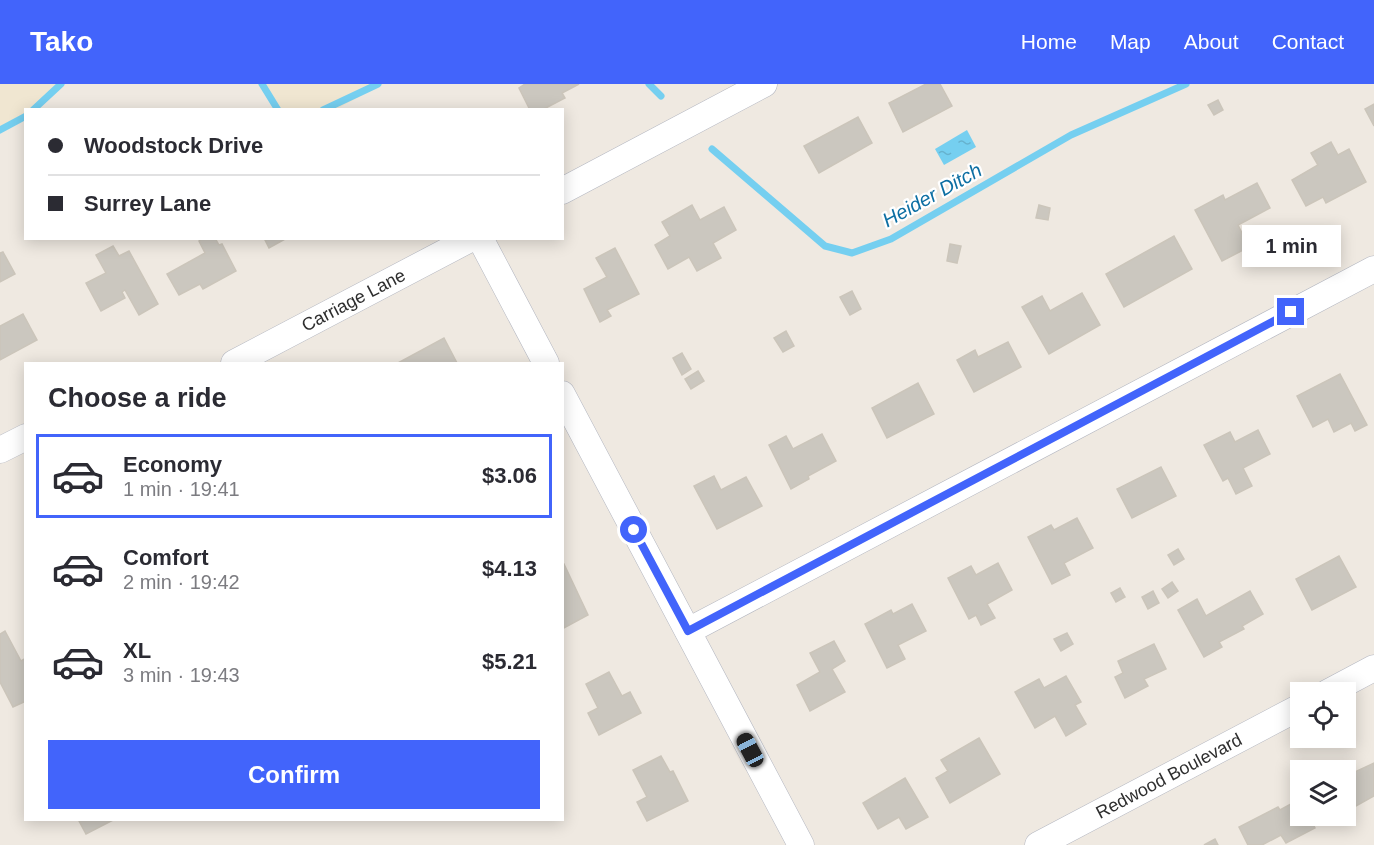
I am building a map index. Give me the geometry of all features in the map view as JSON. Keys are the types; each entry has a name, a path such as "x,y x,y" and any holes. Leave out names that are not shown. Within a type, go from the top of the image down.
{"street":[{"path":"564,189 764,84"},
{"name":"Carriage Lane","path":"236,362 468,240"},
{"path":"481,240 545,362"},
{"path":"688,631 1374,269"},
{"path":"564,398 801,845"},
{"path":"0,450 24,438"},
{"path":"1348,682 1374,668"},
{"name":"Redwood Boulevard","path":"1038,845 1290,712"}],"shaded area":[{"path":"0,84 61,84 34,108 24,108 22,119 0,130"},
{"path":"262,84 383,84 339,108 276,108"}],"water":[{"path":"967,130 976,147 944,165 935,149"}],"building":[{"path":"525,84 579,84 562,93 565,98 546,108 529,108 519,88"},
{"path":"926,84 940,84 952,106 903,132 889,103"},
{"path":"1218,100 1223,110 1214,115 1208,105"},
{"path":"1374,104 1374,126 1365,109"},
{"path":"858,117 872,143 819,173 804,146"},
{"path":"1331,142 1338,155 1349,149 1366,182 1326,203 1323,197 1306,206 1292,180 1318,165 1311,153"},
{"path":"1257,183 1270,208 1238,225 1249,247 1222,261 1195,210 1223,195 1225,200"},
{"path":"692,205 700,220 724,207 736,230 713,243 721,258 697,271 689,257 668,269 655,245 670,236 662,222"},
{"path":"1039,205 1050,208 1048,220 1036,218"},
{"path":"1174,236 1192,269 1124,307 1106,274"},
{"path":"216,240 219,245 222,244 236,271 203,289 200,284 179,295 167,274 205,253 199,241"},
{"path":"265,240 283,240 269,248"},
{"path":"950,244 961,246 957,263 947,261"},
{"path":"113,246 119,256 129,251 158,304 139,315 125,290 122,292 125,298 101,311 86,283 106,273 96,255"},
{"path":"615,248 639,294 607,310 611,316 600,322 584,289 607,277 596,258"},
{"path":"3,252 15,274 0,282 0,253"},
{"path":"852,291 861,309 850,315 840,297"},
{"path":"1082,293 1100,325 1049,354 1022,307 1042,296 1050,311"},
{"path":"23,314 37,340 0,360 0,326"},
{"path":"786,331 794,346 783,352 774,338"},
{"path":"444,338 456,362 400,362"},
{"path":"1008,342 1021,367 974,392 957,360 975,350 978,357"},
{"path":"682,353 691,369 682,375 673,358"},
{"path":"698,371 704,381 691,389 685,379"},
{"path":"1340,374 1367,425 1355,431 1351,423 1334,432 1328,419 1313,427 1297,396"},
{"path":"918,383 934,414 887,438 872,408"},
{"path":"1258,430 1270,454 1243,468 1252,486 1236,494 1228,478 1223,481 1204,445 1230,432 1235,442"},
{"path":"822,434 836,461 808,476 809,479 791,489 769,445 786,436 793,449"},
{"path":"1161,467 1176,496 1132,518 1117,489"},
{"path":"714,476 721,490 746,477 762,506 717,529 694,486"},
{"path":"1077,518 1093,548 1064,563 1070,575 1052,584 1028,537 1051,525 1054,530"},
{"path":"1178,549 1184,559 1174,565 1168,555"},
{"path":"1339,556 1356,587 1312,610 1296,579"},
{"path":"998,563 1012,590 987,604 995,618 981,625 976,615 969,619 948,578 971,566 976,575"},
{"path":"564,564 588,615 564,628"},
{"path":"1172,582 1178,591 1168,598 1162,589"},
{"path":"1120,588 1125,597 1116,602 1111,593"},
{"path":"1153,591 1159,603 1148,609 1142,597"},
{"path":"1250,591 1263,614 1242,626 1244,629 1219,642 1222,647 1204,657 1178,610 1197,599 1206,616"},
{"path":"912,604 926,631 898,645 905,659 887,668 865,624 891,610 893,614"},
{"path":"5,631 21,661 24,659 24,702 13,707 0,682 0,634"},
{"path":"1067,633 1073,644 1061,651 1054,639"},
{"path":"834,641 845,661 832,669 845,692 810,711 797,685 820,672 810,653"},
{"path":"1154,644 1166,669 1144,679 1148,686 1125,698 1115,677 1123,673 1118,661"},
{"path":"609,672 622,696 630,692 641,713 599,735 588,713 598,708 586,684"},
{"path":"1066,676 1081,702 1075,705 1086,724 1066,736 1055,716 1035,728 1015,692 1039,679 1044,688"},
{"path":"979,738 1000,774 950,803 936,778 948,771 941,760"},
{"path":"661,756 670,772 673,771 688,801 647,821 637,802 647,797 633,770"},
{"path":"1374,763 1374,796 1356,806 1356,772"},
{"path":"905,778 928,817 906,829 899,817 878,829 863,803"},
{"path":"1290,804 1290,826 1314,826 1315,828 1286,843 1281,835 1262,845 1248,845 1239,827 1278,807 1280,810"},
{"path":"79,821 111,821 86,834"},
{"path":"1215,839 1218,845 1204,845"}],"waterway":[{"name":"Heider Ditch","path":"35,108 61,84"},
{"name":"Heider Ditch","path":"262,84 277,108"},
{"name":"Heider Ditch","path":"327,108 378,84"},
{"name":"Heider Ditch","path":"649,84 661,96"},
{"name":"Heider Ditch","path":"712,149 825,246 852,253 891,239 1071,135 1186,84"},
{"name":"Heider Ditch","path":"0,130 24,117"}],"route":[{"path":"634,530 688,631 1291,312"}]}
